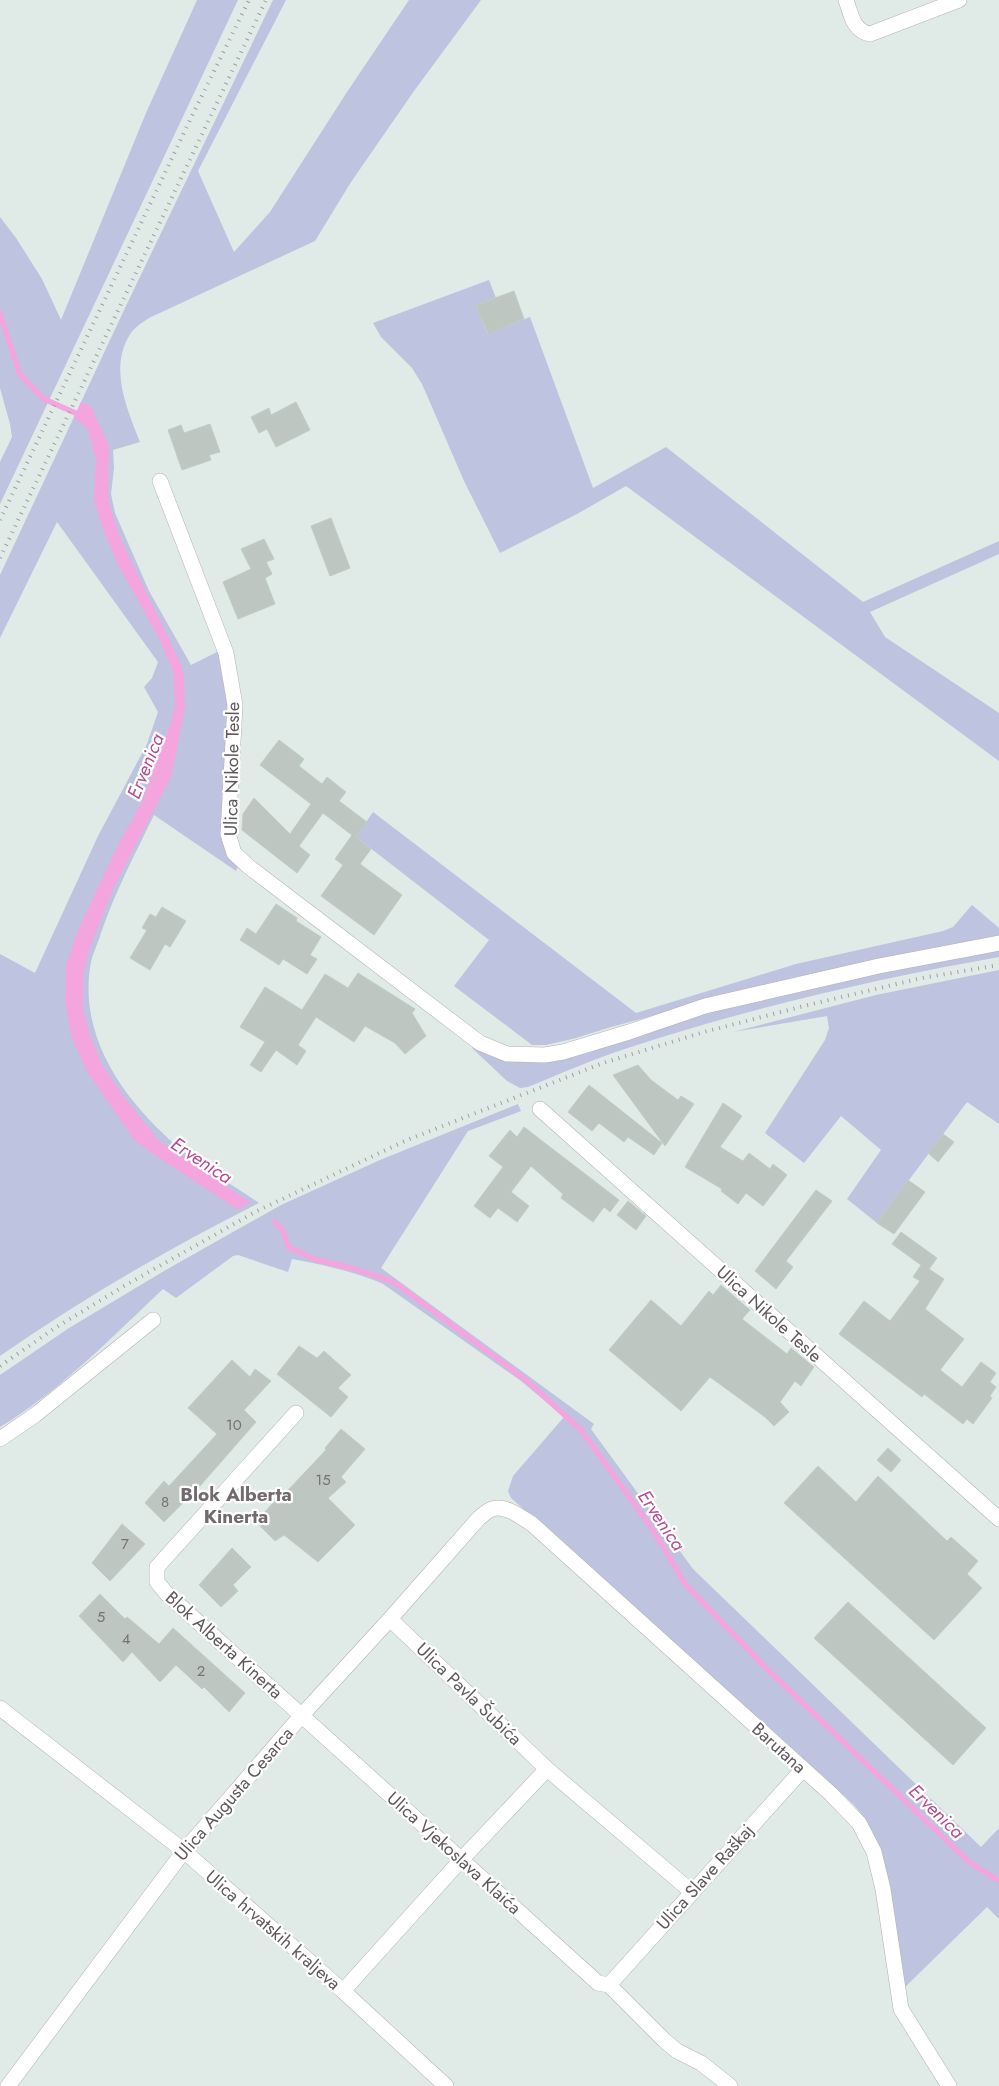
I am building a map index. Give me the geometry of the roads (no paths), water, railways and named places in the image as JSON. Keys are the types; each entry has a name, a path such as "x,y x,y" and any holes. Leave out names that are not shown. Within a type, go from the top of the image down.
{"street":[{"path":"846,0 856,26 862,32 870,34 959,0"},
{"name":"Ulica Nikole Tesle","path":"160,481 226,653 235,705 228,834 234,853 248,866 480,1042 507,1054 532,1055 563,1052 705,1006 888,964 999,943"},
{"name":"Ulica Nikole Tesle","path":"540,1109 999,1519"},
{"path":"0,1439 35,1415 153,1320"},
{"name":"Blok Alberta Kinerta","path":"296,1412 157,1567 158,1582 167,1594 302,1715"},
{"name":"Barutana","path":"479,1518 492,1508 501,1509 519,1515 532,1524 831,1794 859,1824 874,1852 883,1889 901,2009 950,2086"},
{"name":"Ulica Augusta Cesarca","path":"8,2086 184,1852 302,1715 479,1518"},
{"name":"Ulica Pavla Šubića","path":"390,1619 547,1769 692,1892"},
{"name":"Ulica hrvatskih kraljeva","path":"0,1708 184,1852 446,2086"},
{"name":"Ulica Vjekoslava Klaića","path":"302,1715 598,1983 609,1985 664,2040 678,2051 701,2063 730,2086"},
{"path":"343,1992 461,1860 547,1769"},
{"name":"Ulica Slave Raškaj","path":"609,1985 802,1769"}],"waterway":[{"name":"Ervenica","path":"0,313 20,375 44,399 82,416"},
{"name":"Ervenica","path":"275,1222 283,1231 288,1247 317,1260 352,1268 394,1282 526,1380 581,1430 651,1527 686,1585 765,1667 969,1862 999,1881"}],"railway":[{"path":"0,520 249,0"},
{"path":"0,558 266,0"},
{"path":"0,1366 55,1328 124,1286 255,1212 407,1140 603,1063 704,1032 922,978 999,965"}],"district":[{"name":"Blok Alberta Kinerta","path":"236,1505"}]}
